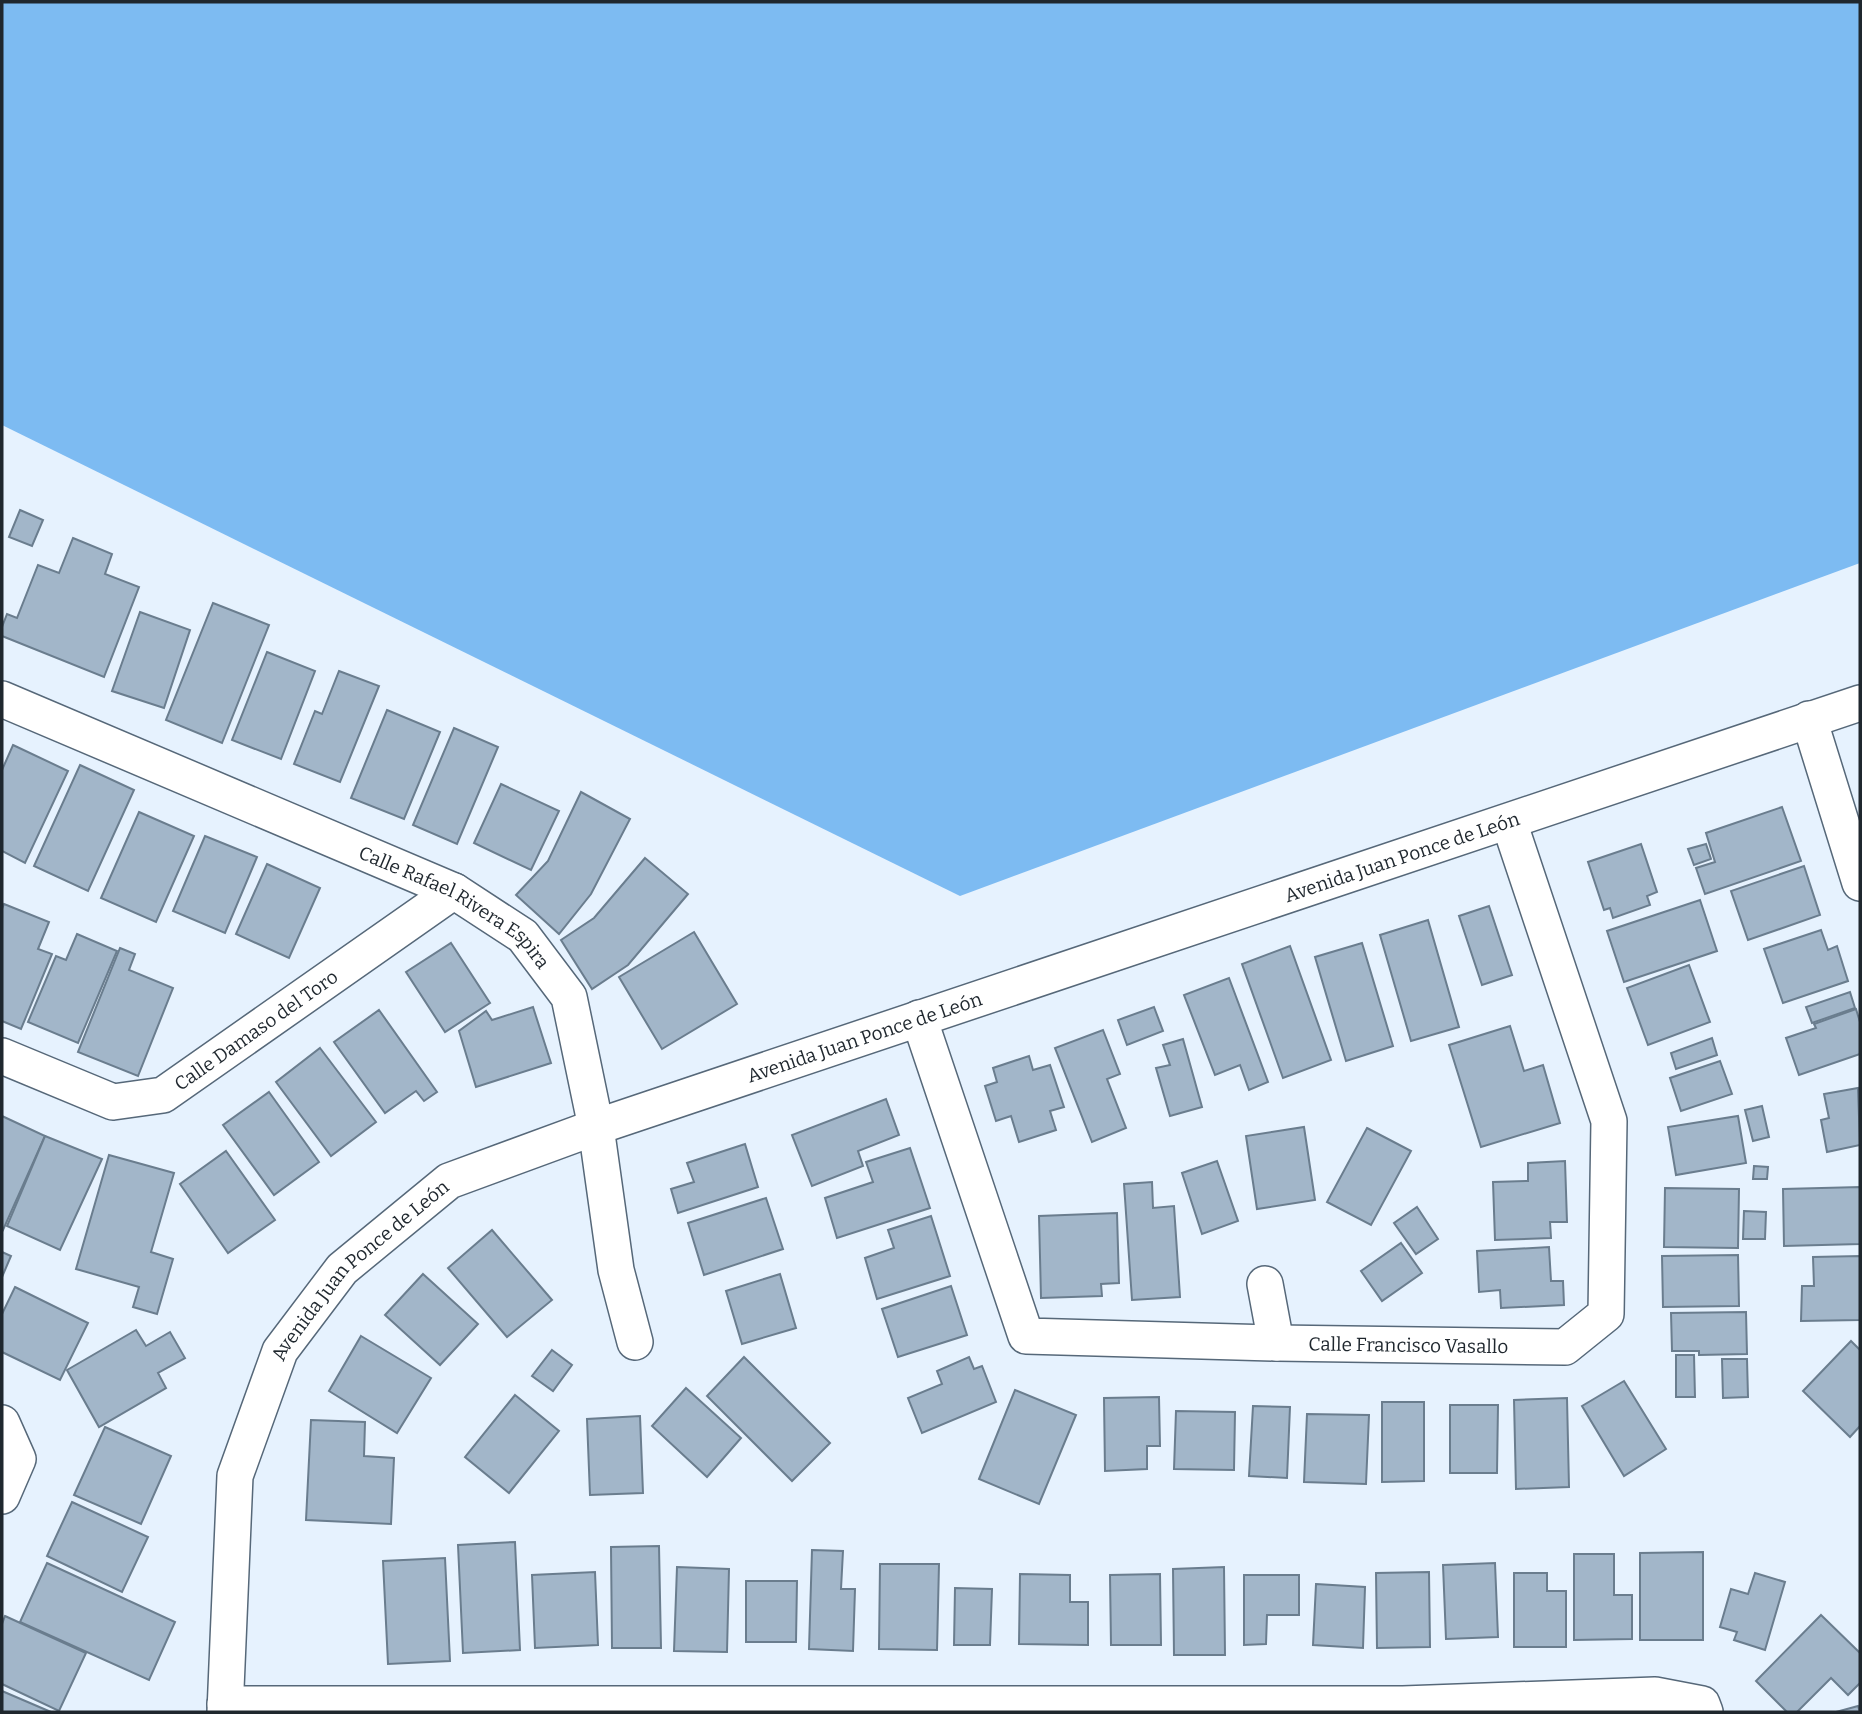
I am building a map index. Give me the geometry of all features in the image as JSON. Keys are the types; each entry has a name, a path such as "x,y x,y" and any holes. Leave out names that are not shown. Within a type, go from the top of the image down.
{"street":[{"name":"Calle Rafael Rivera Espira","path":"2,699 454,891 523,936 569,997 596,1127 616,1270 635,1342"},
{"name":"Avenida Juan Ponce de León","path":"225,1708 235,1476 280,1351 342,1269 449,1181 596,1127 1860,703"},
{"path":"1809,719 1860,883"},
{"name":"Calle Francisco Vasallo","path":"919,1018 1026,1336 1565,1347 1606,1314 1609,1121 1509,822"},
{"name":"Calle Damaso del Toro","path":"2,1056 113,1102 163,1095 454,891"},
{"path":"1265,1284 1276,1343"},
{"path":"2,1423 18,1459 2,1496"},
{"path":"225,1708 1403,1708 1655,1695 1702,1704 1705,1712"}],"shaded area":[{"path":"2,2 1860,2 1860,563 960,896 2,425"}],"building":[{"path":"20,510 43,520 32,546 9,537"},
{"path":"73,538 112,554 105,574 139,587 104,677 2,636 7,614 17,618 38,565 59,573"},
{"path":"213,603 269,625 222,743 166,720"},
{"path":"140,612 190,630 164,708 112,691"},
{"path":"267,652 315,671 281,759 232,740"},
{"path":"339,671 379,686 340,782 294,764 315,711 322,714"},
{"path":"387,710 440,732 404,819 351,798"},
{"path":"454,728 498,747 457,844 413,825"},
{"path":"13,745 68,771 25,863 2,851 2,770"},
{"path":"80,765 134,790 88,891 34,866"},
{"path":"501,784 559,811 531,870 474,843"},
{"path":"581,792 630,819 591,894 559,934 516,895 548,861"},
{"path":"1782,807 1801,861 1705,894 1696,868 1715,862 1706,833"},
{"path":"139,812 194,836 156,922 101,898"},
{"path":"205,836 257,857 225,933 173,911"},
{"path":"1641,844 1657,892 1647,896 1650,905 1613,918 1610,908 1604,910 1588,862"},
{"path":"1706,844 1711,859 1694,865 1688,849"},
{"path":"645,858 688,894 628,965 592,989 561,940 594,918"},
{"path":"267,864 320,888 289,958 236,934"},
{"path":"1804,866 1820,915 1748,940 1731,891"},
{"path":"1700,900 1717,951 1624,982 1607,931"},
{"path":"4,904 49,922 38,949 52,954 21,1029 2,1021"},
{"path":"1489,906 1512,975 1482,985 1459,916"},
{"path":"1428,920 1459,1027 1411,1041 1380,935"},
{"path":"1821,930 1828,950 1837,946 1848,981 1783,1003 1764,949"},
{"path":"694,932 737,1004 662,1049 619,977"},
{"path":"77,934 117,951 78,1043 28,1022 56,956 66,960"},
{"path":"451,943 490,1003 445,1032 406,972"},
{"path":"1362,943 1393,1046 1346,1061 1315,957"},
{"path":"1290,946 1331,1060 1283,1078 1242,964"},
{"path":"120,948 135,954 129,970 173,988 138,1076 78,1052"},
{"path":"1689,965 1710,1022 1648,1045 1627,988"},
{"path":"1229,978 1268,1082 1249,1090 1240,1065 1215,1075 1184,995"},
{"path":"1850,992 1855,1008 1812,1023 1806,1007"},
{"path":"533,1007 551,1063 476,1087 459,1031 486,1011 492,1020"},
{"path":"1154,1007 1163,1031 1127,1045 1118,1020"},
{"path":"1856,1009 1860,1022 1860,1054 1799,1075 1786,1038 1816,1028 1814,1024"},
{"path":"379,1010 437,1092 424,1101 416,1091 385,1113 334,1042"},
{"path":"1510,1026 1524,1071 1543,1065 1560,1123 1481,1147 1449,1045"},
{"path":"1103,1030 1120,1074 1107,1079 1126,1128 1092,1142 1055,1048"},
{"path":"1712,1038 1717,1055 1676,1069 1671,1053"},
{"path":"1183,1039 1202,1107 1170,1116 1156,1068 1170,1065 1163,1045"},
{"path":"320,1048 376,1122 331,1156 276,1082"},
{"path":"1029,1056 1033,1070 1050,1065 1064,1107 1050,1111 1056,1130 1019,1142 1011,1116 996,1121 985,1086 997,1082 993,1068"},
{"path":"1720,1061 1732,1094 1681,1111 1670,1078"},
{"path":"1858,1088 1860,1145 1827,1152 1821,1120 1829,1118 1824,1094"},
{"path":"269,1092 319,1162 274,1195 223,1125"},
{"path":"886,1099 899,1135 858,1151 863,1166 812,1186 792,1135"},
{"path":"1762,1106 1769,1137 1753,1141 1745,1110"},
{"path":"2,1116 45,1136 3,1230 2,1229"},
{"path":"1738,1116 1746,1163 1676,1175 1668,1127"},
{"path":"1304,1127 1315,1200 1257,1209 1246,1136"},
{"path":"1367,1128 1411,1151 1371,1225 1327,1202"},
{"path":"45,1136 102,1159 60,1250 7,1226"},
{"path":"745,1144 758,1187 678,1213 671,1189 694,1182 687,1163"},
{"path":"910,1148 930,1208 837,1238 825,1198 873,1182 866,1162"},
{"path":"226,1151 275,1220 228,1253 180,1184"},
{"path":"109,1155 174,1173 151,1252 173,1259 157,1314 133,1307 139,1287 76,1269"},
{"path":"1217,1161 1238,1221 1202,1234 1182,1173"},
{"path":"1565,1161 1567,1222 1550,1222 1551,1238 1495,1240 1493,1182 1528,1181 1528,1163"},
{"path":"1754,1166 1768,1167 1767,1179 1753,1179"},
{"path":"1152,1182 1153,1208 1174,1206 1180,1297 1132,1300 1124,1184"},
{"path":"1860,1187 1860,1244 1784,1246 1783,1189"},
{"path":"1665,1188 1739,1189 1738,1248 1664,1247"},
{"path":"766,1198 783,1249 704,1275 688,1223"},
{"path":"1417,1207 1438,1239 1416,1254 1394,1223"},
{"path":"1744,1211 1766,1212 1765,1239 1743,1239"},
{"path":"1117,1213 1119,1283 1101,1284 1102,1296 1041,1298 1039,1216"},
{"path":"931,1216 950,1276 877,1299 865,1258 894,1248 888,1230"},
{"path":"492,1230 552,1300 507,1337 448,1268"},
{"path":"1401,1243 1422,1273 1382,1301 1361,1271"},
{"path":"1549,1247 1551,1281 1563,1281 1564,1305 1501,1308 1500,1290 1479,1292 1477,1251"},
{"path":"2,1252 11,1256 2,1277"},
{"path":"1738,1255 1739,1306 1663,1307 1662,1256"},
{"path":"1860,1256 1860,1320 1801,1321 1802,1286 1814,1286 1813,1257"},
{"path":"423,1274 478,1324 440,1365 385,1315"},
{"path":"780,1274 796,1328 742,1344 726,1291"},
{"path":"951,1286 967,1335 898,1357 882,1309"},
{"path":"15,1287 88,1323 60,1380 2,1352 2,1314"},
{"path":"1746,1312 1747,1354 1699,1355 1699,1351 1672,1351 1671,1313"},
{"path":"136,1330 146,1346 170,1332 185,1358 158,1373 166,1388 99,1427 67,1370"},
{"path":"361,1336 431,1378 397,1433 329,1391"},
{"path":"1851,1341 1860,1350 1860,1426 1850,1437 1803,1391"},
{"path":"552,1350 572,1365 553,1391 532,1376"},
{"path":"1676,1355 1694,1355 1695,1397 1676,1397"},
{"path":"744,1357 830,1443 792,1481 707,1396"},
{"path":"969,1357 974,1369 982,1366 996,1402 922,1433 908,1398 942,1384 937,1371"},
{"path":"1722,1359 1747,1359 1748,1397 1723,1398"},
{"path":"1624,1381 1666,1449 1624,1476 1582,1406"},
{"path":"686,1388 741,1438 707,1477 652,1426"},
{"path":"1015,1390 1076,1415 1039,1504 979,1479"},
{"path":"515,1395 559,1431 509,1493 465,1457"},
{"path":"1159,1397 1160,1446 1147,1446 1147,1469 1105,1471 1104,1398"},
{"path":"1567,1398 1569,1487 1516,1489 1514,1400"},
{"path":"1382,1402 1424,1402 1424,1481 1382,1482"},
{"path":"1450,1405 1498,1405 1497,1473 1450,1473"},
{"path":"1253,1406 1290,1407 1287,1478 1249,1476"},
{"path":"1176,1411 1235,1412 1234,1470 1174,1469"},
{"path":"1307,1414 1369,1415 1366,1484 1304,1482"},
{"path":"640,1416 643,1493 590,1495 587,1419"},
{"path":"311,1420 365,1422 364,1456 394,1458 391,1524 306,1520"},
{"path":"105,1427 171,1456 141,1524 74,1495"},
{"path":"72,1502 148,1537 122,1592 47,1556"},
{"path":"515,1542 520,1650 463,1653 458,1545"},
{"path":"659,1546 661,1648 612,1648 611,1547"},
{"path":"812,1550 843,1551 841,1589 855,1589 853,1651 809,1649"},
{"path":"1703,1552 1703,1640 1640,1640 1640,1553"},
{"path":"1574,1554 1614,1554 1614,1595 1632,1595 1632,1639 1574,1640"},
{"path":"445,1558 450,1661 388,1664 383,1561"},
{"path":"47,1563 175,1622 149,1680 20,1622"},
{"path":"1495,1563 1498,1637 1446,1639 1443,1565"},
{"path":"880,1564 939,1564 937,1650 879,1649"},
{"path":"677,1567 729,1569 727,1652 674,1651"},
{"path":"1224,1567 1225,1655 1174,1655 1173,1569"},
{"path":"595,1572 598,1645 535,1648 532,1575"},
{"path":"1429,1572 1430,1647 1377,1648 1376,1573"},
{"path":"1514,1573 1547,1573 1547,1591 1566,1591 1566,1647 1514,1647"},
{"path":"1755,1573 1785,1582 1765,1650 1734,1640 1737,1632 1720,1627 1731,1589 1748,1594"},
{"path":"1020,1574 1070,1575 1070,1602 1088,1602 1088,1645 1019,1644"},
{"path":"1160,1574 1161,1645 1111,1645 1110,1575"},
{"path":"1244,1575 1299,1575 1299,1615 1267,1615 1266,1644 1244,1645"},
{"path":"746,1581 797,1581 796,1642 746,1642"},
{"path":"1316,1584 1365,1587 1363,1648 1313,1645"},
{"path":"955,1588 992,1589 990,1645 954,1645"},
{"path":"1821,1615 1860,1653 1860,1683 1848,1695 1831,1678 1797,1712 1787,1712 1756,1681"},
{"path":"5,1616 86,1653 59,1711 2,1684 2,1624"},
{"path":"2,1691 51,1712 2,1712"},
{"path":"1858,1706 1860,1712 1836,1712"}]}
